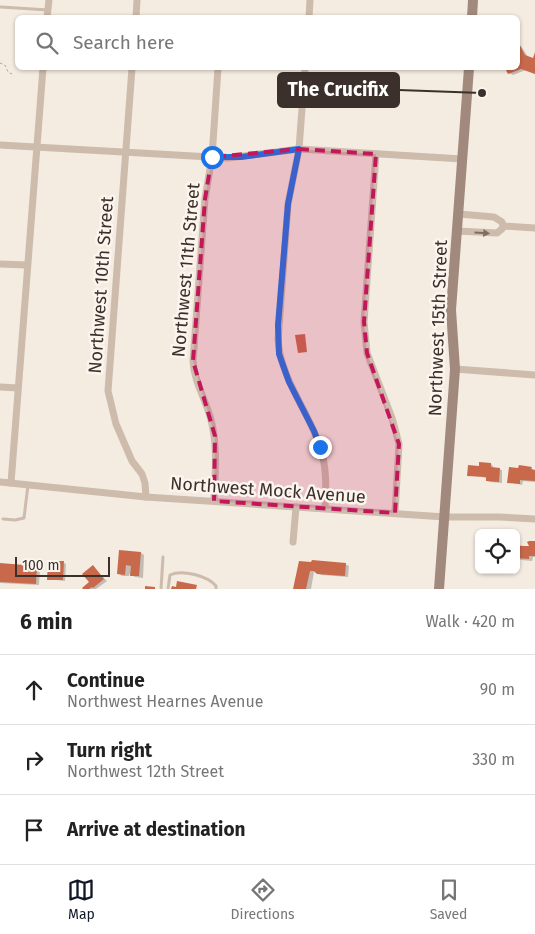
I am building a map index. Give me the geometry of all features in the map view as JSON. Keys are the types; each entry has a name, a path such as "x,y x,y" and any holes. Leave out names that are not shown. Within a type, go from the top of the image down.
{"street":[{"path":"48,14 49,0"},
{"path":"136,15 137,0"},
{"path":"309,15 310,0"},
{"path":"472,15 473,0"},
{"path":"11,483 44,70"},
{"name":"Northwest 10th Street","path":"132,70 108,391 116,424 132,461 142,474 146,497"},
{"name":"Northwest 11th Street","path":"214,502 215,436 194,371 193,361 205,199 212,157 218,70"},
{"path":"305,70 299,149 288,204 278,325 279,354 289,382 320,447 326,478 325,508"},
{"name":"Northwest 15th Street","path":"439,589 455,369 451,310 469,70"},
{"path":"0,145 212,157 241,157 299,149 462,160"},
{"path":"376,154 364,322 367,352 392,418 399,444 395,513"},
{"path":"459,214 494,217 502,222 503,226"},
{"path":"503,226 535,228"},
{"path":"457,231 497,233 503,226"},
{"path":"0,264 27,265"},
{"path":"455,369 535,375"},
{"path":"0,387 18,388"},
{"name":"Northwest Mock Avenue","path":"0,482 109,494 214,502 445,517 535,519"},
{"path":"293,542 296,507"}],"lane":[{"path":"1,7 48,14"},
{"path":"3,519 15,520 24,518 28,484"},
{"path":"161,589 163,558"},
{"path":"168,589 170,575 175,572 198,575 209,579 216,586 216,589"}],"path":[{"path":"0,63 5,65 8,72 12,74"}],"highlighted area":[{"path":"299,149 376,154 364,322 367,353 399,444 395,513 214,501 215,436 193,361 205,199 212,157"}],"building":[{"path":"520,46 525,55 533,58 535,52 535,74 521,69"},
{"path":"506,70 518,70 508,74"},
{"path":"305,334 307,352 298,353 295,335"},
{"path":"479,462 491,463 491,467 500,468 499,482 486,481 486,477 467,476 468,465 479,466"},
{"path":"519,465 532,467 531,469 535,470 535,481 520,480 520,484 507,483 509,467 518,468"},
{"path":"535,541 535,556 529,556 529,559 520,558 520,546 529,546 527,542"},
{"path":"119,550 141,552 139,576 130,576 131,566 126,565 125,575 117,574"},
{"path":"312,560 346,563 345,576 317,574 314,571 310,571 306,589 293,589 299,561 311,562"},
{"path":"48,561 64,561 63,580 47,580"},
{"path":"0,563 37,566 36,584 0,582"},
{"path":"93,565 104,579 93,588 83,589 89,582 82,574"},
{"path":"177,581 197,585 196,589 171,589 172,586 176,587"},
{"path":"145,586 155,587 155,589 145,589"}],"place":[{"name":"The Crucifix","path":"482,93"}],"route":[{"path":"212,157 241,157 299,149 288,204 278,340 279,354 284,371 320,447"}]}
